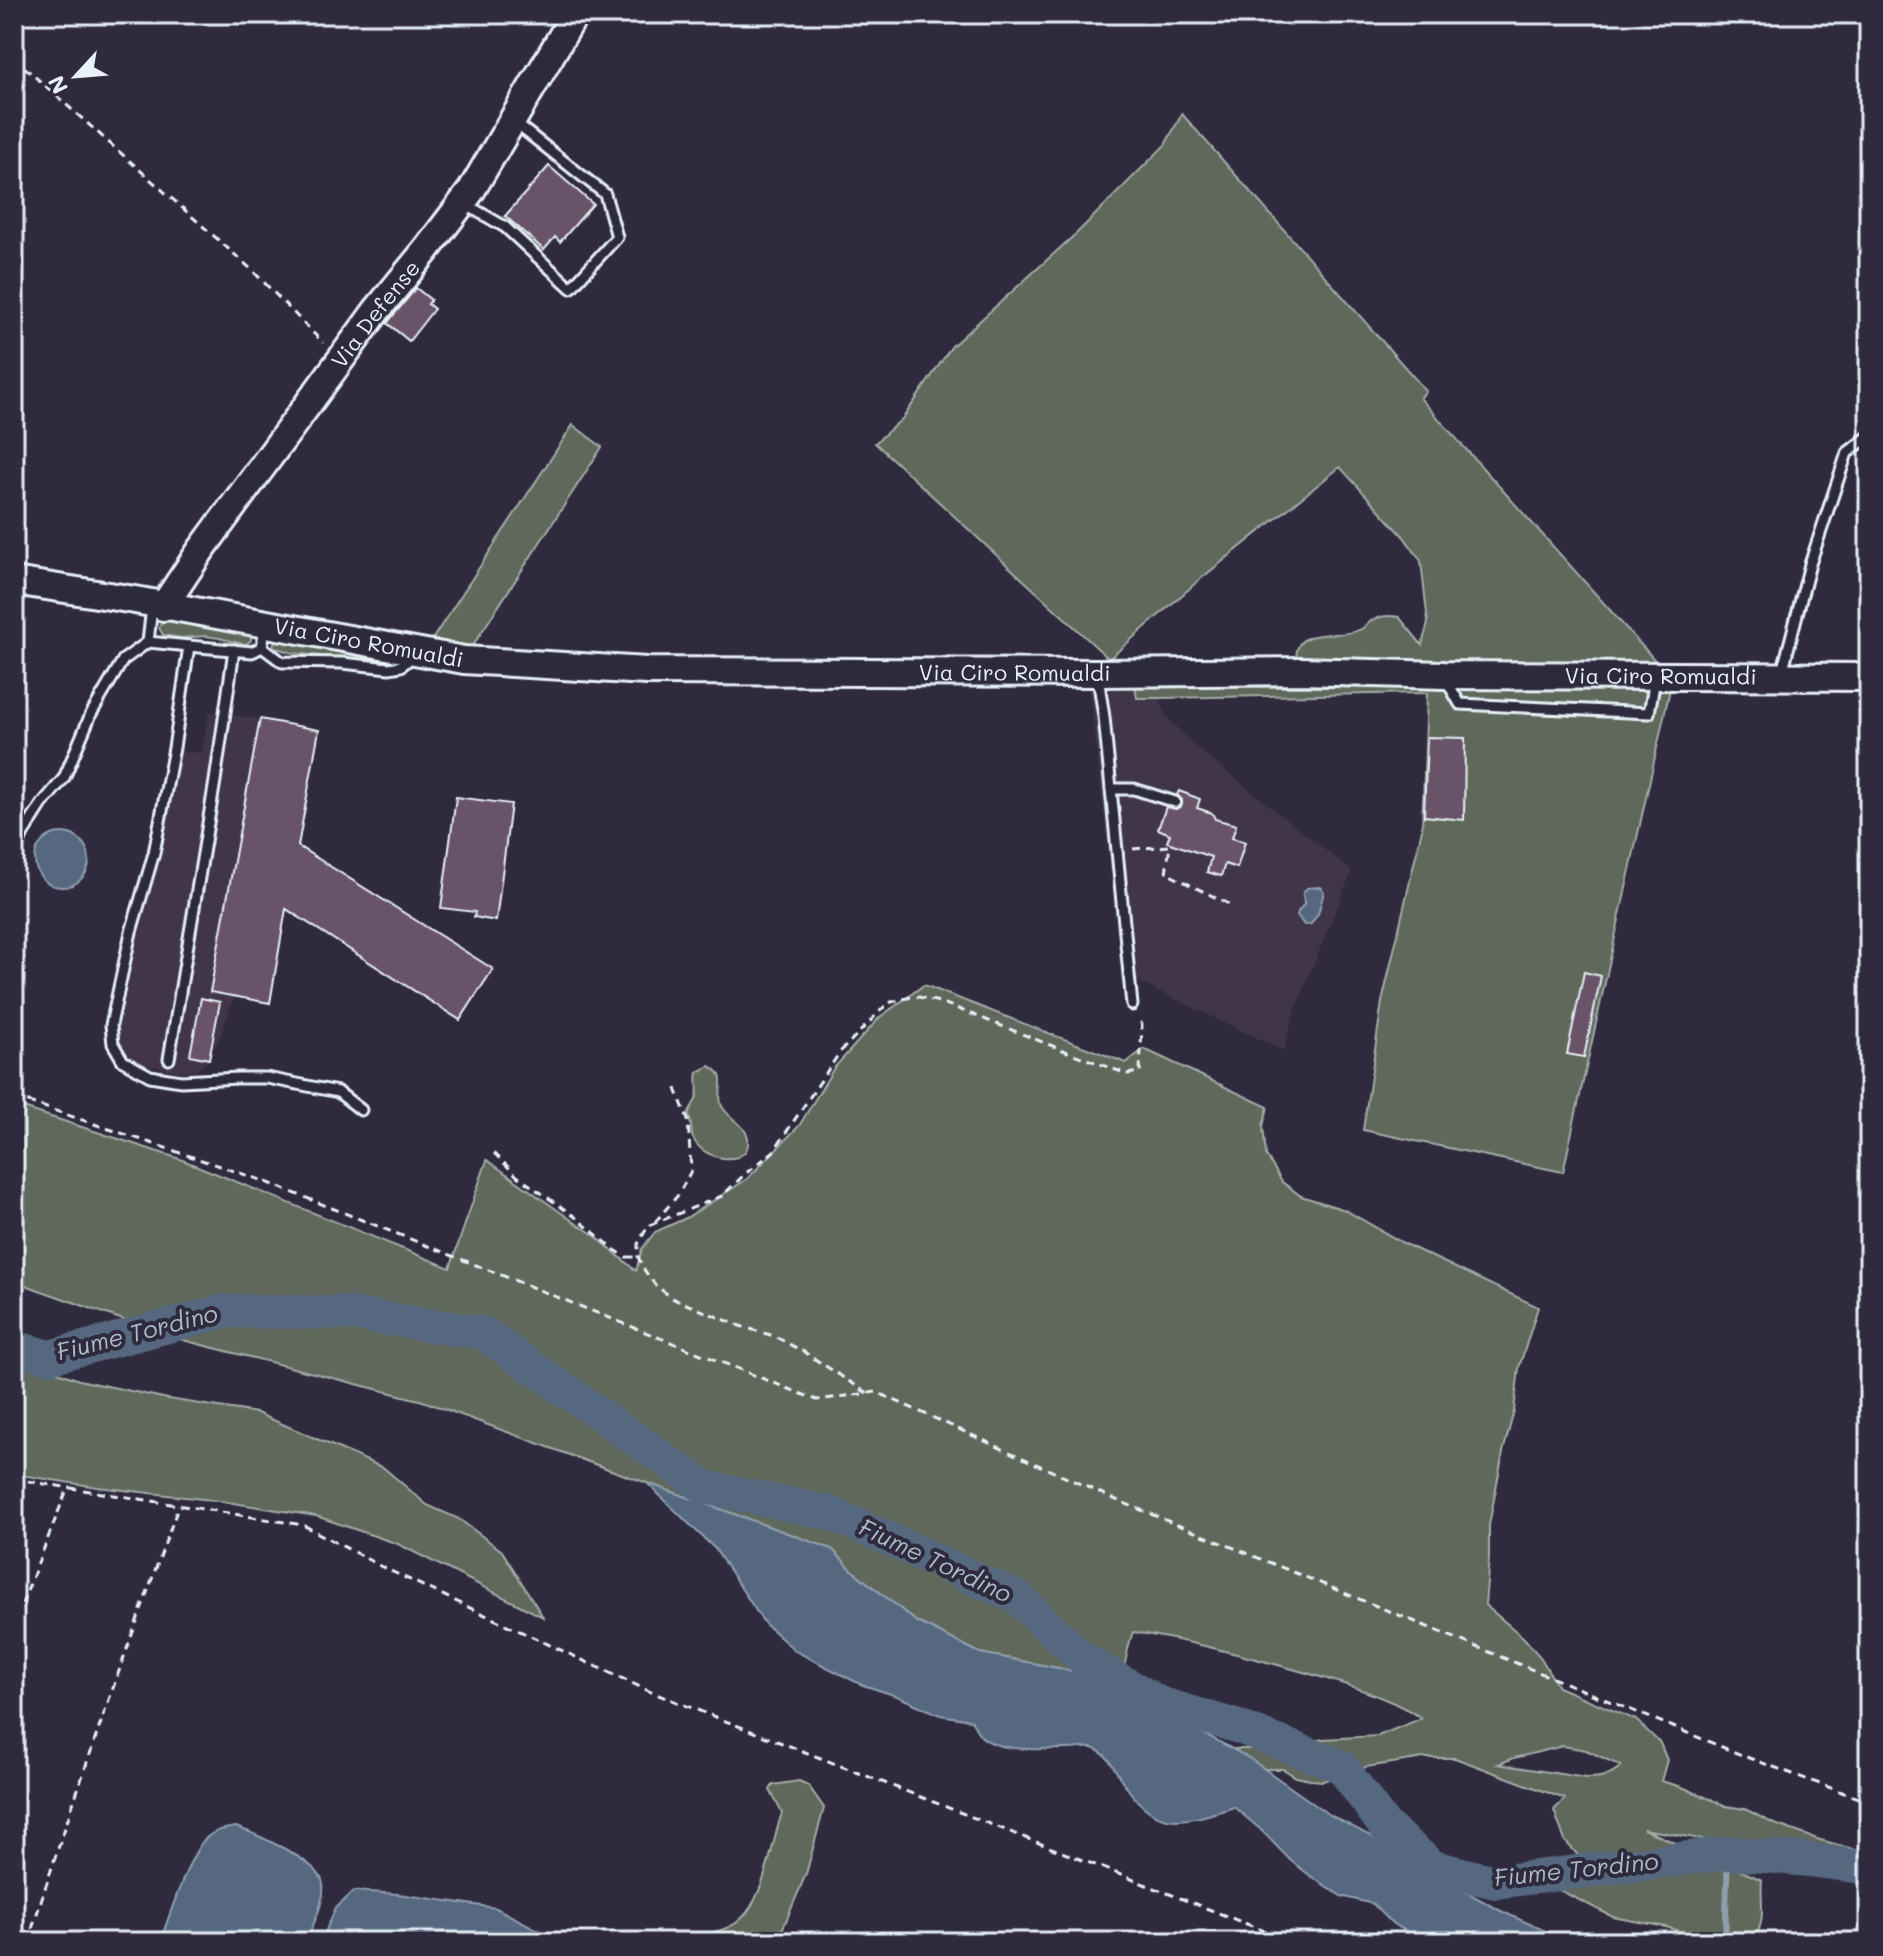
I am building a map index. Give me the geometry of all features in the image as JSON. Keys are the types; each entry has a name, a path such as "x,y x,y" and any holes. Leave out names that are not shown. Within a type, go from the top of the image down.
{"main road":[{"name":"Via Defense","path":"158,605 377,310 462,203 575,14"},
{"name":"Via Ciro Romualdi","path":"14,581 158,605 263,636 410,651 464,660 647,671 1301,671 1444,675 1869,677"}],"lane":[{"path":"462,203 505,227 571,288 617,237 605,194 513,121"},
{"path":"1782,676 1810,564 1847,453 1869,436"},
{"path":"14,854 42,804 64,778 91,714 123,660 148,642 158,605"},
{"path":"148,642 252,652 263,636"},
{"path":"189,646 154,853 131,932 111,1025 113,1044 123,1061 150,1076 181,1081 267,1078 338,1092 361,1110"},
{"path":"169,1059 234,650"},
{"path":"1097,673 1132,1005"},
{"path":"1444,675 1460,704 1649,713 1656,675"},
{"path":"1111,789 1134,789 1175,802"}],"path":[{"path":"14,58 251,269 340,360"},
{"path":"1117,850 1170,846 1166,873 1229,904"},
{"path":"652,1224 722,1196 773,1152 840,1052 888,1003 915,996 943,1003 1127,1074 1140,1072 1142,1025 1132,1005"},
{"path":"675,1086 688,1120 691,1171 678,1195 648,1226 638,1244 638,1257 645,1271 656,1286 674,1299 784,1341 867,1393"},
{"path":"14,1097 261,1180 817,1400 876,1392 1114,1499 1749,1758 1869,1802"},
{"path":"494,1153 517,1176 574,1216 615,1250 626,1257 638,1257"},
{"path":"14,1479 303,1525 380,1566 651,1692 1293,1942"},
{"path":"14,1631 68,1487"},
{"path":"28,1942 117,1676 179,1505"}],"shaded area":[{"path":"1089,685 1135,686 1137,698 1160,698 1166,716 1196,747 1352,871 1294,1013 1284,1051 1122,972"},
{"path":"209,712 260,719 210,992 234,997 209,1059 195,1072 174,1071 127,1057 118,1043 119,1020 179,751 202,753"}],"green space":[{"path":"1182,114 1426,391 1420,398 1660,666 1297,662 1297,650 1301,642 1309,637 1351,633 1376,618 1391,616 1399,617 1422,645 1428,623 1421,561 1404,537 1340,467 1198,581 1109,659 875,443 903,418 952,346 1079,231 1165,145"},
{"path":"573,425 602,447 470,650 431,641"},
{"path":"166,618 242,630 251,634 251,640 243,644 205,636 181,638 163,635 159,628"},
{"path":"275,639 394,661 293,653 273,647"},
{"path":"1135,686 1670,689 1563,1172 1363,1130 1382,1002 1422,829 1427,693 1137,698"},
{"path":"924,985 1126,1063 1144,1049 1268,1107 1263,1126 1266,1155 1282,1182 1301,1196 1345,1210 1403,1243 1538,1307 1519,1368 1514,1411 1489,1525 1485,1605 1524,1638 1541,1658 1558,1687 1636,1720 1660,1743 1667,1760 1661,1781 1726,1806 1745,1809 1772,1823 1817,1839 1856,1850 1869,1862 1869,1866 1855,1861 1820,1860 1643,1829 1762,1880 1759,1929 1756,1936 1738,1942 1705,1939 1666,1927 1613,1917 1555,1888 1578,1886 1584,1879 1577,1854 1565,1841 1554,1810 1565,1799 1455,1758 1424,1758 1366,1767 1323,1781 1296,1777 1283,1769 1265,1769 1233,1749 1276,1749 1323,1739 1378,1736 1422,1718 1374,1695 1251,1658 1133,1632 1119,1689 1068,1670 980,1653 917,1622 854,1572 832,1549 423,1401 171,1337 14,1281 14,1105 180,1159 450,1268 487,1160 593,1234 636,1271 642,1249 655,1232 686,1218 747,1179 799,1126 834,1068 880,1017","holes":["1563,1746 1586,1750 1621,1766 1605,1776 1586,1778 1498,1764"]},
{"path":"710,1066 721,1078 721,1104 744,1129 748,1138 747,1148 735,1158 706,1152 692,1135 689,1114 697,1097 698,1072"},
{"path":"14,1356 79,1380 168,1399 257,1413 384,1468 427,1505 459,1519 502,1551 543,1617 398,1544 316,1516 14,1474"},
{"path":"799,1781 808,1785 824,1808 806,1874 777,1942 689,1942 731,1926 746,1914 766,1872 782,1813 770,1790 773,1785"}],"water":[{"path":"62,833 81,841 89,860 81,879 62,887 43,879 35,860 43,841"},
{"path":"1321,887 1324,892 1318,914 1311,924 1304,925 1297,915 1304,904 1303,893 1307,888"},
{"path":"647,1483 832,1549 854,1572 917,1622 980,1653 1068,1670 1139,1698 1249,1758 1328,1814 1384,1843 1444,1880 1503,1912 1570,1942 1434,1942 1415,1936 1393,1924 1373,1904 1341,1896 1312,1877 1234,1807 1182,1820 1156,1815 1144,1807 1104,1754 1095,1749 1023,1749 999,1745 981,1736 971,1720 940,1715 860,1684 797,1652 765,1624 715,1549"},
{"path":"236,1827 297,1856 322,1880 321,1903 306,1942 160,1942 180,1887 200,1846 213,1833"},
{"path":"354,1891 496,1908 554,1938 554,1942 321,1942 335,1909"}],"building":[{"path":"549,166 593,204 560,242 555,237 544,250 505,216"},
{"path":"416,288 431,300 428,304 434,309 409,341 387,323"},
{"path":"260,719 319,730 298,846 493,969 460,1020 286,909 270,1003 210,992"},
{"path":"1427,737 1465,738 1464,820 1424,816"},
{"path":"1179,791 1200,799 1197,808 1212,813 1215,819 1236,825 1232,838 1245,842 1237,868 1225,864 1221,876 1207,872 1211,857 1167,842 1170,834 1158,829 1166,807 1176,809 1182,805 1177,795"},
{"path":"456,797 511,804 496,921 474,917 475,912 441,908"},
{"path":"1584,972 1601,976 1584,1057 1567,1054"},
{"path":"201,998 220,1002 209,1059 190,1055"}],"waterway":[{"name":"Fiume Tordino","path":"14,1347 49,1357 226,1311 346,1313 483,1333 704,1487 831,1513 1018,1598 1083,1659 1159,1703 1239,1727 1342,1767 1384,1825 1433,1867 1495,1882 1728,1853 1869,1868"},
{"path":"1725,1942 1728,1853"}]}
